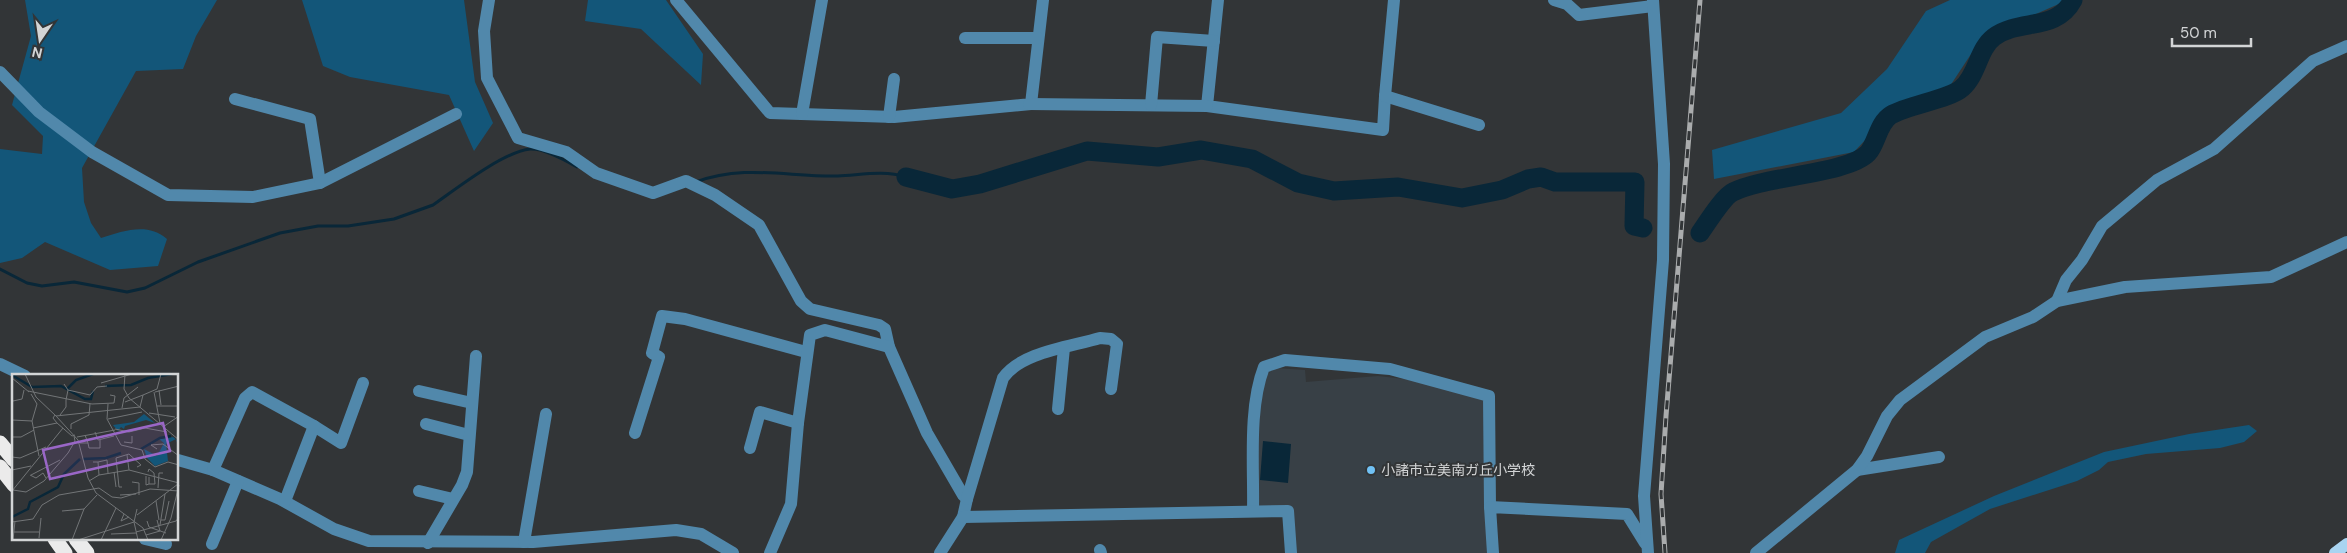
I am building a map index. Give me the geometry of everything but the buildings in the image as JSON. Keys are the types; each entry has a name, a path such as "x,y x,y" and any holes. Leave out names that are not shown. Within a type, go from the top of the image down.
{"highway":[{"path":"0,443 12,458"},
{"path":"56,540 64,553"},
{"path":"78,540 86,553"}],"main road":[{"path":"2335,553 2347,544"}],"street":[{"path":"489,0 484,31 487,78 518,138 566,152 596,173 653,193 686,181 715,195 758,226 801,301 810,309 879,325 886,329 889,348 928,433 962,495 967,499"},
{"path":"676,0 770,113 889,117 1028,104 1207,106 1383,130 1394,0"},
{"path":"802,114 822,0"},
{"path":"1028,104 1031,104 1043,0"},
{"path":"1207,106 1218,0"},
{"path":"1554,0 1567,2 1579,15 1653,3 1664,164 1663,260 1644,496 1648,549"},
{"path":"1151,105 1157,37 1214,41"},
{"path":"965,38 1038,38"},
{"path":"2057,301 2066,280 2082,260 2102,226 2157,180 2214,149 2314,61 2347,46"},
{"path":"0,72 39,112 92,152 168,195 252,197 320,183 456,114"},
{"path":"889,117 894,79"},
{"path":"1385,96 1479,124"},
{"path":"235,99 310,119 320,183"},
{"path":"1756,553 1857,470 1867,456 1887,416 1900,400 1985,338 2033,317 2057,301 2125,287 2271,277 2347,242"},
{"path":"636,433 660,357 652,352 662,316 685,319 806,352"},
{"path":"770,553 791,504 798,423 806,352 810,334 825,330 889,348"},
{"path":"940,553 964,516 967,499 1003,378 1013,367 1026,359 1064,348 1100,338 1111,339 1117,344 1111,388"},
{"path":"1058,409 1064,348"},
{"path":"428,543 462,485 467,472 476,356"},
{"path":"1253,511 1255,432 1259,379 1264,367 1285,360 1390,369 1489,396 1490,507 1493,553"},
{"path":"0,364 20,374"},
{"path":"213,470 245,398 252,392 341,443 363,383"},
{"path":"419,391 472,404"},
{"path":"750,448 760,412 798,423"},
{"path":"524,542 546,414"},
{"path":"426,424 469,434"},
{"path":"285,501 314,426"},
{"path":"1857,470 1939,457"},
{"path":"179,460 213,470 285,501 352,537 385,548 428,543 476,548 524,542 676,530 700,534 733,553"},
{"path":"212,544 238,481"},
{"path":"419,491 454,499"},
{"path":"1490,507 1627,514 1648,549"},
{"path":"964,516 1288,511 1291,553"},
{"path":"149,540 166,544"}],"shaded area":[{"path":"25,0 217,0 196,36 183,69 136,71 82,168 84,202 91,223 101,238 127,231 144,229 160,234 167,239 158,266 110,270 45,242 22,258 0,263 0,149 42,154 43,136 12,105 31,36"},
{"path":"302,0 464,0 475,82 493,123 474,151 449,95 350,77 323,66"},
{"path":"588,0 666,0 703,54 701,85 641,29 585,21"},
{"path":"1950,0 2062,0 2061,3 2020,21 1977,45 1948,89 1906,110 1868,137 1854,152 1714,179 1712,150 1841,113 1887,69 1926,11"},
{"name":"小諸市立美南ガ丘小学校","path":"1276,368 1305,370 1306,382 1378,376 1405,379 1484,398 1489,553 1293,553 1290,510 1255,508 1257,432 1263,377"},
{"path":"2249,425 2257,431 2244,442 2220,448 2146,454 2108,462 2099,470 2077,481 1990,509 1931,542 1925,553 1895,553 1899,540 1994,496 2104,452 2189,434"},
{"path":"1263,441 1291,444 1288,483 1260,480"}],"waterway":[{"path":"1700,233 1720,204 1733,192 1764,182 1843,166 1858,160 1871,149 1880,128 1891,115 1956,92 1962,88 1972,76 1984,48 1994,37 2004,31 2057,17 2066,10 2073,0"},
{"path":"0,269 27,283 42,286 74,282 127,292 145,288 198,262 280,233 318,226 348,226 394,219 433,205 480,172 519,152 530,149 542,150 577,167"},
{"path":"906,177 952,189 980,184 1087,151 1158,157 1201,150 1252,159 1298,183 1334,191 1398,187 1462,198 1502,190 1528,179 1541,177 1555,182 1635,182 1634,226 1643,228"},
{"path":"696,182 714,177 749,172 820,176 881,173 906,177"}],"railway":[{"path":"1665,553 1661,494 1700,0"}],"place":[{"name":"小諸市立美南ガ丘小学校","path":"1371,470"}]}
